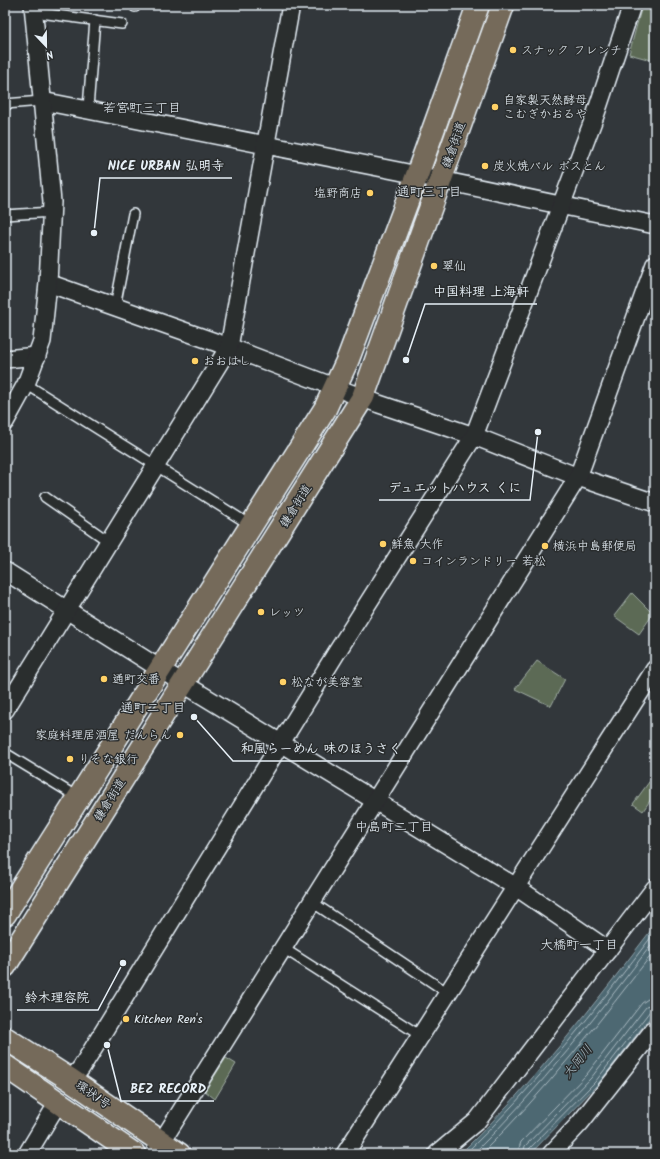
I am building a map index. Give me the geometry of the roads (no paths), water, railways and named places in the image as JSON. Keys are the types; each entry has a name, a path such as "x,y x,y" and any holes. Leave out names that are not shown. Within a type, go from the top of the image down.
{"main road":[{"name":"鎌倉街道","path":"5,914 252,526 325,408 336,387 417,175 478,5"},
{"name":"鎌倉街道","path":"5,966 364,397 373,365 442,180 503,5"},
{"name":"環状1号","path":"5,1038 71,1080 165,1150"},
{"name":"環状1号","path":"5,1066 59,1101 134,1154"}],"street":[{"path":"5,710 108,541 230,347 292,5"},
{"path":"71,1080 81,1068 281,742 474,436 596,113 632,5"},
{"path":"5,422 26,384 42,341 48,283 52,212 33,8"},
{"path":"42,101 88,108 655,225"},
{"path":"165,1150 283,948 578,477 655,264"},
{"path":"48,283 230,347 336,387 474,436 578,477 655,504"},
{"path":"5,359 37,356"},
{"path":"5,572 516,888 608,950"},
{"path":"345,1154 655,669"},
{"path":"437,1154 477,1121 655,888"},
{"path":"551,1154 580,1123 655,1028"},
{"path":"27,1154 59,1101"}],"lane":[{"path":"33,8 122,24"},
{"path":"88,108 95,20"},
{"path":"5,104 42,101"},
{"path":"5,215 52,212"},
{"path":"115,307 133,214"},
{"path":"26,384 252,526"},
{"path":"45,497 108,541"},
{"path":"5,753 79,798"},
{"path":"312,902 448,993"},
{"path":"283,948 420,1036"}],"water":[{"name":"大岡川","path":"655,925 655,1011 598,1084 530,1154 460,1154 487,1128 562,1044"}],"place":[{"name":"スナック フレンチ","path":"513,50"},
{"name":"自家製天然酵母 こむぎかおるや","path":"495,107"},
{"name":"炭火焼バル ボスとん","path":"485,166"},
{"name":"塩野商店","path":"370,193"},
{"name":"NICE URBAN 弘明寺","path":"94,233"},
{"name":"翠仙","path":"434,266"},
{"name":"中国料理 上海軒","path":"406,360"},
{"name":"おおはし","path":"195,361"},
{"name":"デュエットハウス くに","path":"538,432"},
{"name":"鮮魚 大作","path":"383,544"},
{"name":"横浜中島郵便局","path":"545,546"},
{"name":"コインランドリー 若松","path":"413,561"},
{"name":"レッツ","path":"261,612"},
{"name":"通町交番","path":"104,679"},
{"name":"松なが美容室","path":"283,682"},
{"name":"和風らーめん 味のほうさく","path":"194,717"},
{"name":"家庭料理居酒屋 だんらん","path":"180,735"},
{"name":"りそな銀行","path":"70,759"},
{"name":"鈴木理容院","path":"123,963"},
{"name":"Kitchen Ren's","path":"126,1019"},
{"name":"BEZ RECORD","path":"107,1045"}],"district":[{"name":"若宮町三丁目","path":"142,108"},
{"name":"通町三丁目","path":"429,192"},
{"name":"通町二丁目","path":"153,708"},
{"name":"中島町二丁目","path":"394,827"},
{"name":"大橋町一丁目","path":"579,945"}]}
